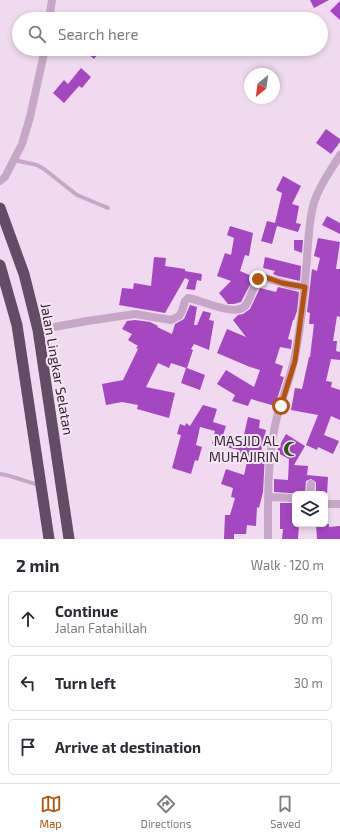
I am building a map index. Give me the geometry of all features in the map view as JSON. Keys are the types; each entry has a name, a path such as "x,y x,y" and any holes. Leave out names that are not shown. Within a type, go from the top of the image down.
{"highway":[{"name":"Jalan Lingkar Selatan","path":"0,208 24,274 38,330 69,539"},
{"path":"0,265 18,326 49,539"}],"street":[{"path":"50,12 52,0"},
{"path":"0,181 5,177 22,144 30,117 43,56"},
{"path":"268,539 270,467 276,422 295,361 305,287 313,206 340,155"},
{"path":"38,330 134,314 171,320 179,316 185,300 188,298 233,310 241,309 247,303 258,279 262,277 286,284 305,287"},
{"path":"310,491 311,484"},
{"path":"269,497 292,498"},
{"path":"328,504 340,504"}],"lane":[{"path":"13,160 44,169 77,195 108,208"},
{"path":"0,474 15,477 42,486"}],"building":[{"path":"310,0 329,0 314,8"},
{"path":"340,1 340,20 330,11"},
{"path":"81,68 91,77 82,88 79,86 64,103 53,93 64,80 68,84"},
{"path":"326,129 340,139 340,142 331,154 316,143"},
{"path":"283,176 301,186 292,204 299,206 296,223 301,224 298,232 277,226 272,244 261,241 267,221 275,223 282,193 276,190"},
{"path":"327,216 340,223 340,234 322,225"},
{"path":"230,226 253,233 249,256 245,255 240,271 254,277 241,302 234,304 228,304 219,293 231,281 217,276 225,253 231,255 234,238 227,235"},
{"path":"318,238 340,242 336,269 340,269 340,317 337,316 333,341 337,341 336,351 340,352 340,360 331,359 326,381 332,382 331,387 340,390 340,420 331,416 324,435 339,441 333,454 318,447 317,450 306,445 318,415 291,410 295,388 302,389 310,357 314,324 309,324 310,313 307,312 312,269 317,271 320,258 314,256"},
{"path":"294,240 303,240 302,253 294,250"},
{"path":"154,257 166,258 165,266 185,269 185,271 202,274 201,281 197,280 195,290 186,289 189,280 185,278 165,313 119,305 122,288 133,289 134,283 151,286"},
{"path":"265,257 301,266 300,281 278,276 273,274 275,271 263,268"},
{"path":"278,287 299,292 297,311 288,339 292,340 291,349 280,347 275,363 283,366 280,376 284,377 275,406 251,399 248,406 232,401 235,395 217,384 226,370 254,387 260,370 217,353 227,329 246,337 233,320 238,315 243,314 250,309 260,288 276,292"},
{"path":"190,305 197,307 194,325 197,325 203,311 211,313 209,320 214,321 209,350 194,344 191,349 193,350 187,368 205,375 200,390 181,383 186,368 171,363 169,368 158,363 146,387 175,393 169,418 137,409 138,405 122,402 106,405 102,384 123,380 138,349 136,348 138,346 128,340 132,334 122,329 127,321 135,320 150,322 172,334 175,324 184,319"},
{"path":"203,405 217,409 213,422 226,426 223,435 243,439 248,417 260,420 259,428 266,430 261,452 265,453 263,492 259,508 257,507 256,526 247,525 246,534 234,534 234,539 224,539 225,515 230,515 235,498 231,497 233,488 221,484 226,469 244,475 248,458 238,456 239,450 212,444 215,431 200,427 196,445 202,447 198,461 195,460 191,474 172,468 181,435 177,434 180,424 185,426 186,423 190,426"},
{"path":"286,434 305,446 294,465 308,466 307,475 328,477 327,491 316,491 316,482 311,479 306,481 305,491 292,491 292,493 274,492 274,479 288,480 289,459 276,452"},
{"path":"280,503 292,503 292,527 299,527 298,539 282,539 283,529 280,529"},
{"path":"328,524 329,527 340,526 340,539 317,539 316,527 328,527"}],"place":[{"name":"MASJID AL MUHAJIRIN","path":"291,449"}],"route":[{"path":"258,279 265,277 282,283 305,287 295,361 281,406"}]}
